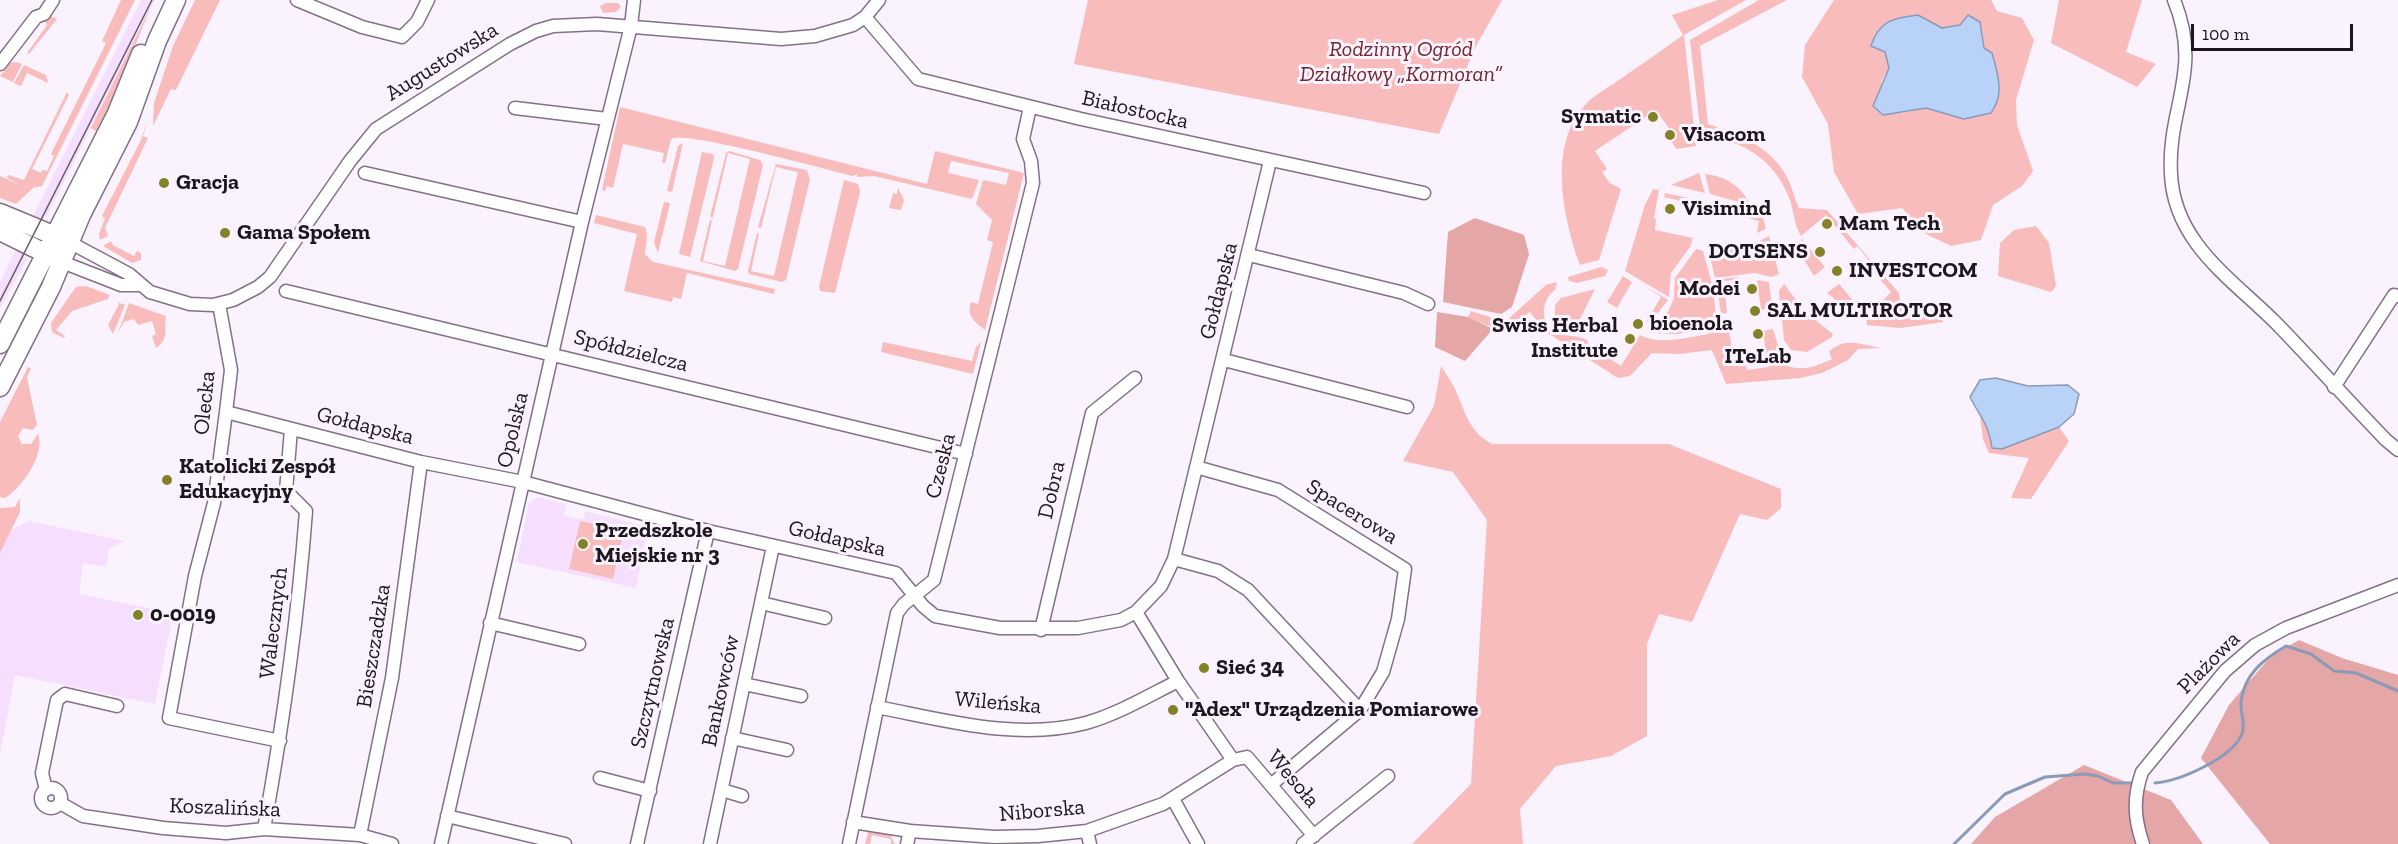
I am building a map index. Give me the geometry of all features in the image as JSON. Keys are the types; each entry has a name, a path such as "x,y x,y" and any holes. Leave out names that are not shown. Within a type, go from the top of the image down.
{"main road":[{"path":"0,387 163,0"},
{"path":"62,239 128,122 157,41 176,0"},
{"path":"0,213 62,239"},
{"path":"0,231 54,258"},
{"path":"0,344 54,258"}],"street":[{"path":"0,64 36,17 44,14 53,0"},
{"path":"297,0 362,27 402,37 417,22 428,0"},
{"name":"Opolska","path":"441,844 582,222 631,26 634,0"},
{"name":"Augustowska","path":"62,239 129,274 138,285 158,295 190,304 219,304 246,295 270,277 362,145 396,114 536,31 574,24 631,26 781,39 833,32 865,17 879,0"},
{"path":"2174,0 2185,34 2187,60 2171,158 2172,193 2178,214 2187,231 2209,261 2278,326 2334,387 2398,450"},
{"name":"Białostocka","path":"865,17 918,79 1030,107 1424,193"},
{"name":"Czeska","path":"849,844 897,614 915,594 934,580 1034,183 1031,161 1023,139 1030,107"},
{"path":"514,108 607,119"},
{"name":"Gołdapska","path":"226,412 421,462 523,482 708,531 896,573 923,606 935,616 1000,628 1041,630 1078,628 1121,620 1136,612 1161,586 1174,559 1224,360 1270,161"},
{"path":"365,173 582,222"},
{"path":"1249,255 1404,293 1428,304"},
{"name":"Augustowska","path":"54,258 121,285 138,285"},
{"name":"Spółdzielcza","path":"286,291 966,454"},
{"path":"2334,387 2394,295 2398,297"},
{"name":"Olecka","path":"219,304 231,370 226,412 214,503 195,576 169,718 280,741"},
{"path":"1224,360 1407,406"},
{"name":"Dobra","path":"1041,630 1092,413 1135,378"},
{"name":"Walecznych","path":"264,829 280,741 299,602 306,511 286,491 291,429"},
{"name":"Bieszczadzka","path":"360,835 392,678 421,462"},
{"name":"Spacerowa","path":"1196,467 1278,490 1405,569 1398,619 1383,672 1360,710 1272,784"},
{"name":"Szczytnowska","path":"637,844 708,531"},
{"name":"Bankowców","path":"710,844 773,546"},
{"path":"1174,559 1218,571 1248,590 1360,710"},
{"name":"Plażowa","path":"2143,844 2135,812 2137,785 2142,772 2225,671 2241,655 2274,633 2398,585"},
{"path":"761,603 825,618"},
{"name":"Wesoła","path":"1136,612 1178,681 1233,760 1247,757 1314,836"},
{"path":"490,623 579,644"},
{"name":"Wileńska","path":"877,707 978,726 1034,732 1094,720 1178,681"},
{"path":"744,684 801,696"},
{"name":"Koszalińska","path":"117,705 65,694 57,700 42,773 46,790 41,798 46,807 52,808 60,803 83,816 163,828 237,833 264,829 360,835 392,844"},
{"path":"732,738 787,750"},
{"name":"Niborska","path":"853,822 995,840 1087,831 1173,799 1233,760"},
{"path":"1303,844 1388,776"},
{"path":"600,778 650,791"},
{"path":"722,790 742,796"},
{"path":"1173,799 1198,844"},
{"path":"447,816 565,844"},
{"path":"907,844 910,831"},
{"path":"1087,831 1090,844"}],"shaded area":[{"path":"141,0 155,0 47,216 31,220"},
{"path":"1475,218 1524,235 1529,254 1512,307 1501,314 1443,302 1448,232"},
{"path":"17,247 27,259 0,308 0,282"},
{"path":"1437,312 1468,317 1493,329 1465,361 1435,347"},
{"name":"Przedszkole Miejskie nr 3","path":"538,497 566,504 564,515 583,520 585,511 648,527 636,588 517,562 529,503"},
{"path":"29,521 124,541 109,549 106,567 83,563 79,594 173,613 155,704 15,675 0,754 0,535"},
{"path":"2299,640 2342,658 2398,675 2398,844 2270,844 2201,758 2229,705 2271,656"},
{"path":"2084,765 2171,800 2203,844 1971,844 1995,817"}],"green space":[{"path":"121,0 135,0 42,186 33,188 16,204 0,198 0,176 22,186 7,178 8,175 24,180 67,92 69,95 32,169 41,173 43,170 47,171 54,156 51,154 106,43 102,41"},
{"path":"195,0 220,0 176,90 171,89 153,126 154,103 173,46"},
{"name":"Rodzinny Ogród Działkowy „Kormoran”","path":"1088,0 1502,0 1475,48 1439,134 1074,64"},
{"path":"1718,0 1746,0 1684,35 1696,146 1676,149 1672,142 1676,138 1656,110 1595,151 1607,169 1602,172 1610,183 1621,189 1599,260 1580,265 1568,226 1562,182 1562,161 1566,140 1574,121 1593,98 1683,35 1672,15"},
{"path":"1759,0 1787,0 1700,46 1708,124 1744,138 1774,159 1789,181 1799,208 1827,210 1899,293 1903,319 1942,314 1943,322 1900,328 1867,325 1866,318 1891,292 1865,262 1868,259 1857,246 1854,249 1826,215 1801,236 1784,186 1766,163 1743,147 1716,138 1701,137 1690,40"},
{"path":"1834,0 1991,0 1997,11 2022,18 2034,40 2016,100 2017,125 2033,171 2022,186 1993,205 1981,240 1951,246 1926,234 1902,208 1858,214 1834,172 1828,124 1802,77 1805,45","holes":["1918,15 1942,28 1960,25 1967,15 1982,29 1984,48 1992,53 2000,84 1964,119 1926,108 1902,113 1881,82 1889,68 1885,52 1871,46 1874,37 1888,22 1909,16"]},
{"path":"2059,0 2142,0 2126,52 2156,64 2137,87 2051,43"},
{"path":"606,3 618,3 621,7 616,12 603,13 600,6"},
{"path":"55,7 50,16 57,19 29,54 27,53 47,25 44,20"},
{"path":"150,9 119,86 96,131 91,128"},
{"path":"10,63 22,64 13,82 0,76"},
{"path":"24,65 46,75 48,83 27,73 21,86 14,83"},
{"path":"620,107 927,184 935,151 1024,173 985,330 972,318 970,307 971,302 978,304 993,242 987,240 992,220 976,204 983,180 1006,185 1009,173 951,161 948,173 979,180 972,199 874,176 857,177 857,174 853,176 728,145 682,138 671,139 665,163 662,163 664,153 623,144 613,188 607,186 605,191 602,190"},
{"path":"148,118 143,136 148,138 105,228 108,236 100,240 99,234 105,218 102,216 141,140"},
{"path":"683,143 672,192 667,191 678,146"},
{"path":"729,151 760,160 763,165 738,269 735,271 700,261 710,220 712,221 703,261 725,266 750,159 728,153 713,217 710,217 726,153"},
{"path":"702,152 713,154 714,158 690,257 679,254"},
{"path":"776,164 807,170 810,179 786,280 782,282 749,274 748,271 757,233 759,234 751,271 774,276 798,172 776,167 761,228 758,227"},
{"path":"1699,173 1705,193 1671,185"},
{"path":"1705,174 1719,177 1738,187 1750,205 1710,194"},
{"path":"844,180 858,184 860,192 835,293 820,291 819,287"},
{"path":"898,188 904,200 901,210 889,208 893,193 897,194"},
{"path":"1653,189 1659,190 1654,217 1656,219 1655,230 1693,238 1690,247 1671,273 1669,297 1625,271 1645,205"},
{"path":"1665,193 1702,201 1701,206 1664,197"},
{"path":"664,202 670,203 658,253 654,242"},
{"path":"1722,206 1763,217 1766,229 1757,233 1759,221 1721,211"},
{"path":"596,215 645,227 647,234 645,254 653,262 775,289 774,294 687,273 681,299 673,297 672,302 624,291 637,234 594,223"},
{"path":"2036,226 2049,243 2056,286 2051,292 1998,276 2000,243 2014,230"},
{"path":"1769,236 1779,274 1772,277 1754,273 1715,278 1708,248 1709,243 1752,254 1756,243"},
{"path":"1801,238 1825,267 1814,276 1803,258"},
{"path":"111,241 113,245 134,256 137,251 141,253 141,260 132,263 103,246"},
{"path":"1696,249 1703,251 1713,288 1717,326 1677,334 1653,333 1652,330 1669,310 1674,298 1675,278"},
{"path":"1601,267 1608,270 1605,276 1577,283 1569,281 1568,277"},
{"path":"1623,276 1632,282 1617,308 1607,302"},
{"path":"1737,277 1737,280 1724,281 1727,313 1721,314 1716,280"},
{"path":"1757,280 1769,282 1772,307 1761,310"},
{"path":"1557,282 1555,290 1550,294 1545,305 1547,323 1559,334 1585,339 1588,341 1587,344 1621,366 1640,335 1649,339 1672,340 1729,330 1734,366 1746,366 1747,370 1768,367 1784,356 1790,361 1787,366 1805,368 1815,366 1832,359 1829,352 1847,343 1881,348 1858,349 1848,360 1822,373 1800,378 1726,384 1712,350 1679,354 1652,353 1630,376 1618,378 1546,332 1530,312 1500,327 1487,325 1468,317 1471,311 1505,322 1546,285"},
{"path":"1784,284 1800,305 1781,315 1779,291"},
{"path":"1839,284 1863,312 1861,315 1847,309 1827,293"},
{"path":"1643,285 1668,300 1650,323 1647,321 1661,297"},
{"path":"86,286 110,295 108,299 72,311 56,330 65,336 64,338 52,332 51,323 76,287"},
{"path":"1595,289 1579,321 1565,325 1555,318 1555,305 1561,298"},
{"path":"117,302 125,305 113,334 108,325 119,304"},
{"path":"129,303 166,316 164,338 156,348 152,336 156,334 152,321 138,325 134,319 124,322 118,333"},
{"path":"1803,310 1833,334 1832,337 1807,352 1791,350 1784,340 1782,320 1791,319"},
{"path":"1773,329 1780,352 1767,359 1763,331"},
{"path":"883,342 972,361 976,347 981,342 973,374 881,352"},
{"path":"1441,366 1474,428 1485,440 1493,444 1669,444 1781,489 1781,508 1767,520 1740,514 1692,622 1659,614 1647,644 1647,736 1611,756 1556,766 1520,809 1523,844 1412,844 1471,784 1487,520 1453,472 1403,461 1434,406"},
{"path":"28,367 31,369 27,377 37,425 33,430 23,428 18,436 22,444 31,444 38,434 39,451 25,478 5,498 0,497 0,422"},
{"path":"1980,416 2002,449 2059,427 2069,441 2031,499 2011,498 2029,458 1989,453 1983,439"},
{"path":"20,498 20,512 0,553 0,508 15,507"},
{"path":"580,521 624,530 613,579 569,569"},
{"path":"868,832 890,834 895,844 891,844 891,839 872,835 870,844 865,844"}],"water":[{"path":"1918,15 1942,28 1960,25 1968,15 1980,22 1984,48 1992,53 1999,84 1998,99 1991,113 1964,119 1926,108 1883,115 1873,106 1889,68 1885,52 1871,46 1874,37 1888,22"},
{"path":"1996,378 2028,386 2068,385 2079,394 2074,414 2059,427 2002,449 1992,448 1986,426 1970,397 1980,380"}],"waterway":[{"path":"2155,783 2191,773 2228,752 2242,734 2241,702 2246,683 2256,668 2286,646 2311,654 2334,671 2356,673 2398,691"},
{"path":"1954,844 2005,794 2045,777 2085,774 2098,776 2113,783 2136,783"}],"tram line":[{"path":"0,301 152,0"}],"place":[{"name":"Symatic","path":"1653,117"},
{"name":"Visacom","path":"1670,135"},
{"name":"Gracja","path":"164,183"},
{"name":"Visimind","path":"1670,209"},
{"name":"Mam Tech","path":"1827,224"},
{"name":"Gama Społem","path":"225,233"},
{"name":"DOTSENS","path":"1820,252"},
{"name":"INVESTCOM","path":"1837,271"},
{"name":"Modei","path":"1752,289"},
{"name":"SAL MULTIROTOR","path":"1755,311"},
{"name":"bioenola","path":"1638,324"},
{"name":"ITeLab","path":"1758,334"},
{"name":"Swiss Herbal Institute","path":"1630,339"},
{"name":"Katolicki Zespół Edukacyjny","path":"167,480"},
{"name":"Przedszkole Miejskie nr 3","path":"583,544"},
{"name":"0-0019","path":"138,615"},
{"name":"Sieć 34","path":"1204,668"},
{"name":"\"Adex\" Urządzenia Pomiarowe","path":"1173,710"}]}
